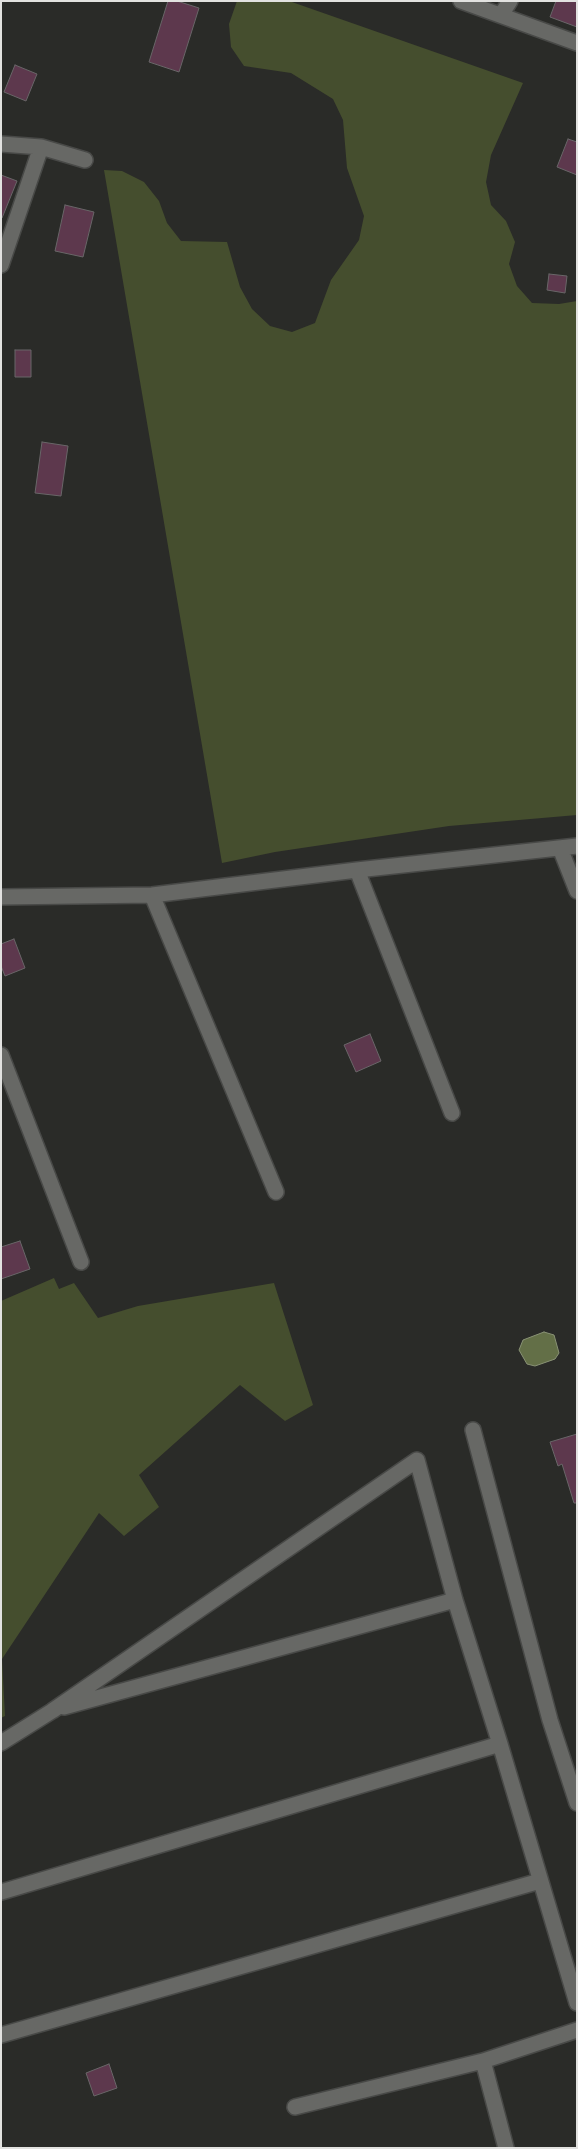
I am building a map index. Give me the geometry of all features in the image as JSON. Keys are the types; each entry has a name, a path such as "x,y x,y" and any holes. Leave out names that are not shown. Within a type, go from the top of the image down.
{"street":[{"path":"461,1 577,43"},
{"path":"501,15 510,1"},
{"path":"1,144 41,147 85,160"},
{"path":"1,265 41,147"},
{"path":"1,897 152,895 577,846"},
{"path":"560,848 577,891"},
{"path":"357,870 452,1113"},
{"path":"152,895 276,1192"},
{"path":"1,1055 82,1262"},
{"path":"473,1430 550,1720 577,1803"},
{"path":"1,1743 418,1460 456,1600 577,2003"},
{"path":"52,1710 456,1600"},
{"path":"1,1892 500,1744"},
{"path":"1,2035 540,1882"},
{"path":"295,2107 482,2061 577,2030"},
{"path":"482,2061 506,2148"}],"shaded area":[{"path":"237,1 289,1 523,83 491,155 486,182 491,205 506,221 515,242 509,264 517,286 532,303 559,304 577,301 577,815 449,826 275,852 222,863 104,170 122,171 144,182 159,201 167,223 181,241 227,242 240,287 252,309 270,326 292,332 315,323 331,280 359,240 364,216 347,168 343,120 333,99 291,73 244,66 231,47 229,24"},
{"path":"54,1278 59,1289 74,1283 98,1318 138,1306 274,1283 313,1405 285,1421 240,1385 139,1475 159,1507 124,1536 99,1513 2,1659 5,1716 1,1718 1,1301"},
{"path":"544,1332 554,1335 559,1353 555,1359 535,1366 527,1364 519,1350 523,1340"}],"building":[{"path":"168,1 177,1 199,8 179,72 149,62"},
{"path":"556,1 577,1 577,27 550,17"},
{"path":"15,65 37,74 26,101 4,92"},
{"path":"568,139 577,142 577,175 557,167"},
{"path":"1,175 17,181 2,218 1,218"},
{"path":"65,205 94,212 83,257 55,251"},
{"path":"549,274 567,276 565,293 547,290"},
{"path":"15,350 31,350 31,377 15,377"},
{"path":"42,442 68,446 61,496 35,493"},
{"path":"14,939 25,968 5,976 1,966 1,944"},
{"path":"370,1034 381,1061 356,1072 344,1045"},
{"path":"20,1241 30,1269 1,1279 1,1247"},
{"path":"577,1434 577,1503 574,1503 562,1464 558,1466 550,1442"},
{"path":"109,2064 117,2088 94,2096 86,2073"}]}
